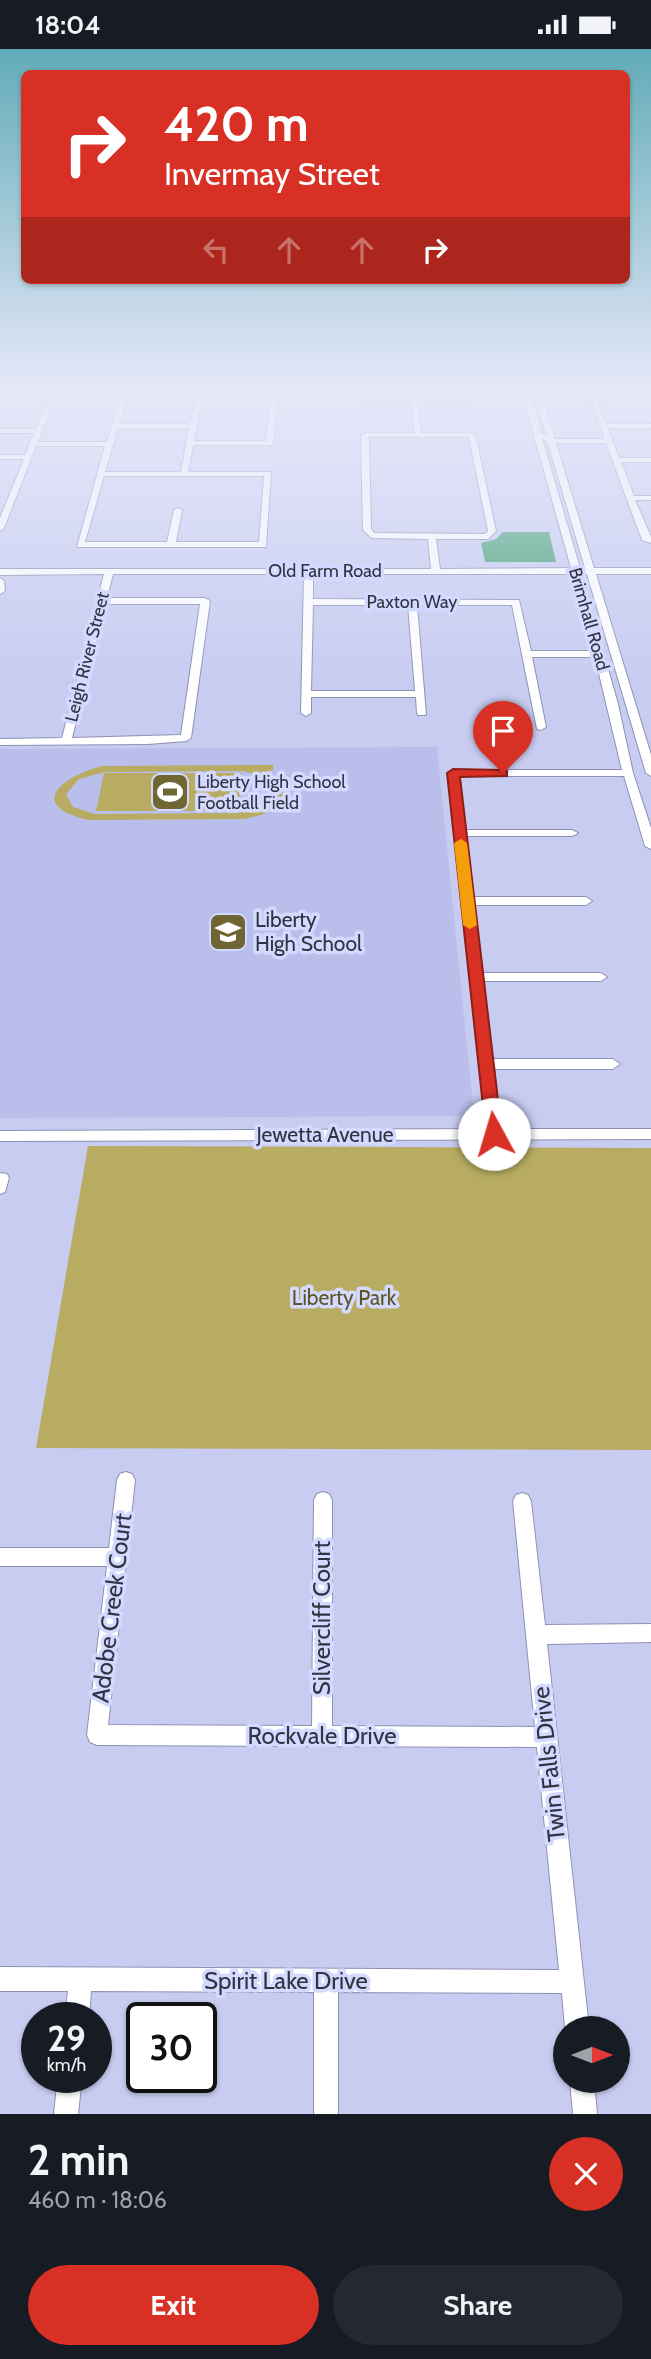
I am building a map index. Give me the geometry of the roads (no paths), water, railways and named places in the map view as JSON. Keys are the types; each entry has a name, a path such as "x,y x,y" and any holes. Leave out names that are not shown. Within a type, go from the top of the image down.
{"street":[{"path":"0,527 15,488"},
{"path":"97,488 80,545 262,545 267,488"},
{"path":"367,488 368,530 372,535 432,538 488,536 492,531 483,488"},
{"name":"Brimhall Road","path":"553,488 599,654 628,773 651,846"},
{"name":"Brimhall Road","path":"566,488 651,772"},
{"path":"626,488 648,540"},
{"path":"630,498 651,498"},
{"path":"171,545 178,510"},
{"path":"432,538 436,571"},
{"path":"214,571 217,545"},
{"name":"Leigh River Street","path":"66,742 108,571"},
{"path":"306,713 309,571"},
{"name":"Old Farm Road","path":"0,572 651,571"},
{"path":"0,581 0,591"},
{"path":"0,742 186,738 205,601 101,601"},
{"name":"Paxton Way","path":"308,602 516,602 526,655"},
{"path":"412,602 422,713"},
{"path":"541,727 526,655 599,654"},
{"path":"604,673 617,683 623,706 635,716 651,716"},
{"path":"306,694 420,694"},
{"path":"494,1134 453,773 628,773"},
{"path":"460,833 572,833"},
{"path":"467,901 586,901"},
{"path":"476,977 601,977"},
{"path":"486,1063 613,1064"},
{"name":"Jewetta Avenue","path":"0,1136 651,1134"},
{"name":"Adobe Creek Court","path":"97,1735 126,1480"},
{"name":"Silvercliff Court","path":"322,1736 323,1500"},
{"name":"Twin Falls Drive","path":"522,1501 576,2016"},
{"path":"0,1557 118,1557"},
{"path":"536,1636 651,1633"},
{"name":"Rockvale Drive","path":"97,1735 546,1737"},
{"name":"Spirit Lake Drive","path":"0,1979 572,1982"},
{"path":"79,2002 81,1980"},
{"path":"326,1981 326,2114"},
{"path":"66,2114 68,2093"},
{"path":"583,2093 585,2114"}],"place":[{"name":"Liberty High School Football Field","path":"170,792"},
{"name":"Liberty High School","path":"228,932"}],"park label":[{"name":"Liberty Park","path":"344,1298"}]}
